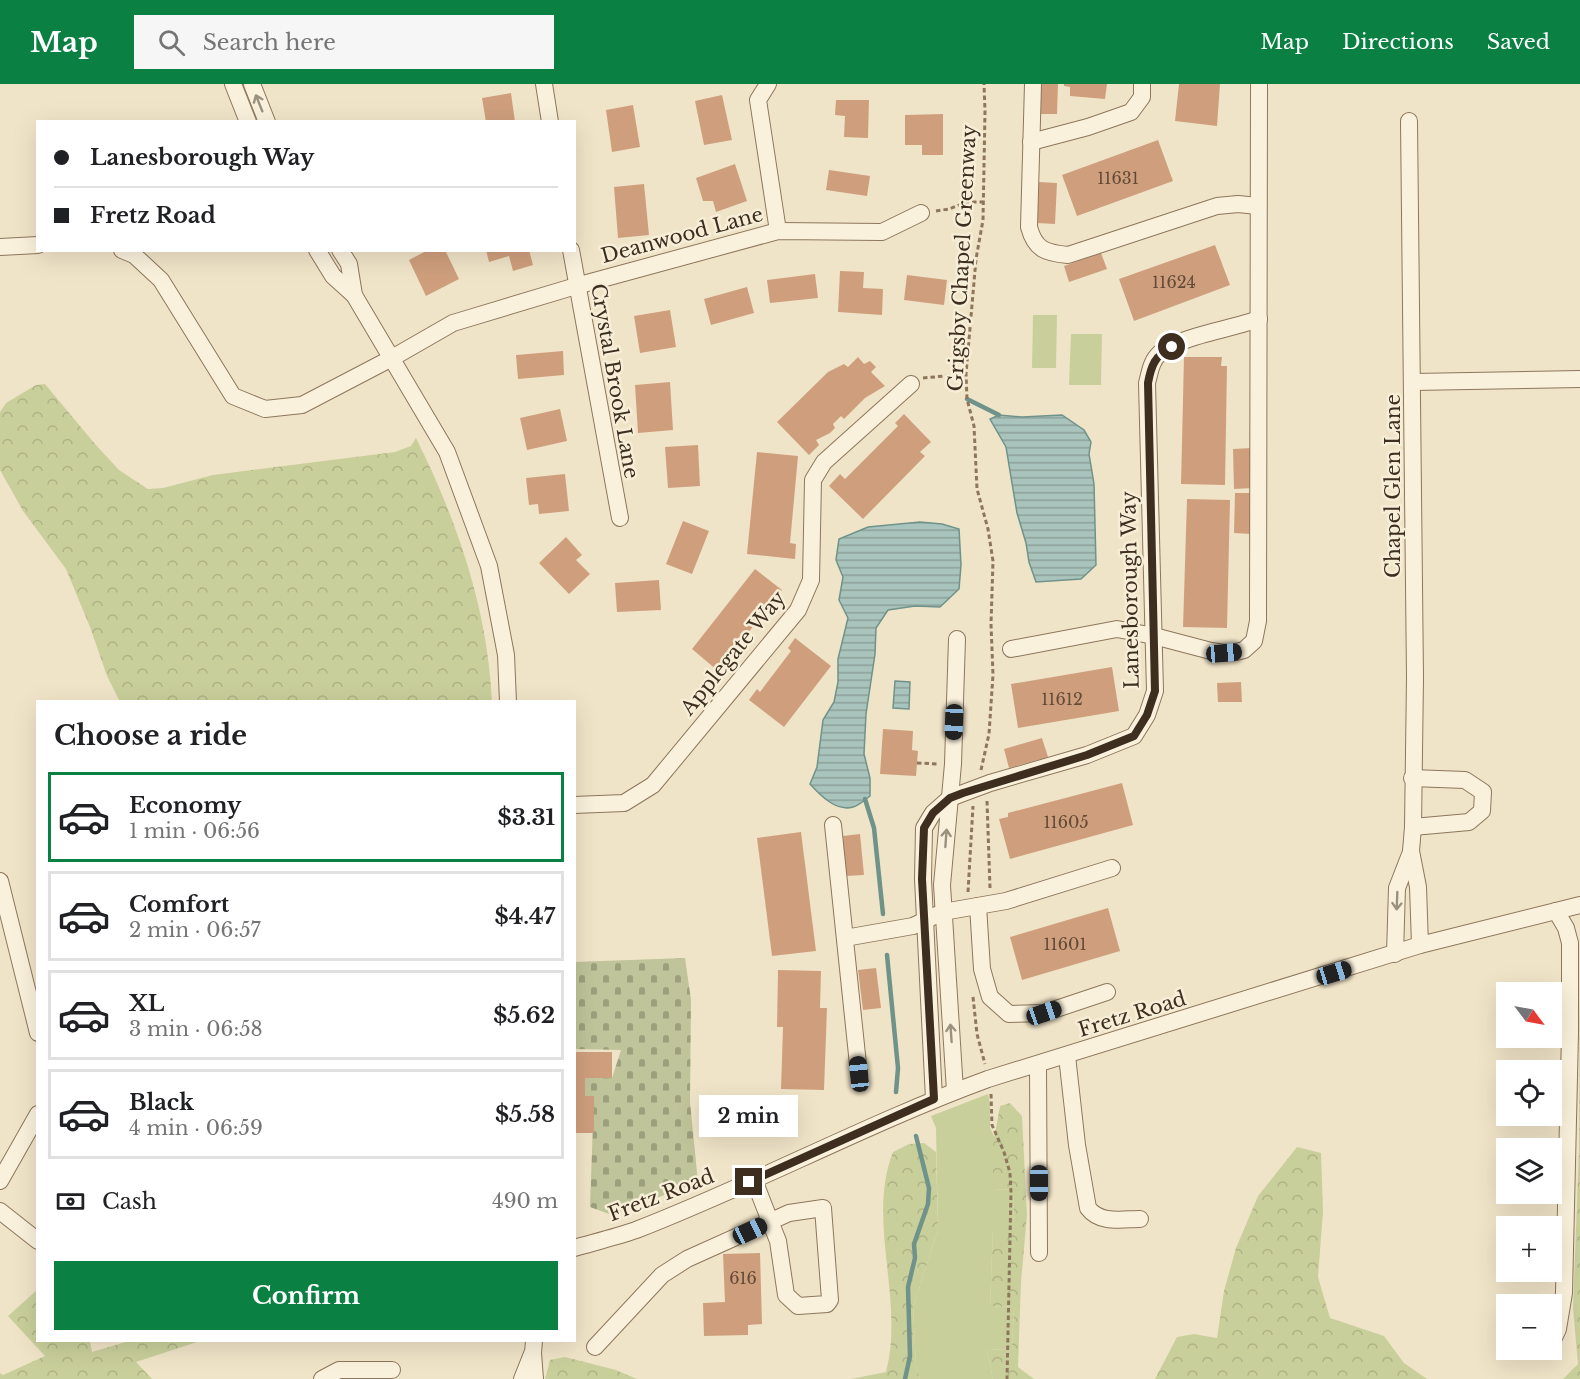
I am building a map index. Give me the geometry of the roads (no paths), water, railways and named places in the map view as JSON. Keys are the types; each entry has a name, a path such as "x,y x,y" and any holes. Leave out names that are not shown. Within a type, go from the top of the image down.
{"street":[{"path":"233,84 247,120"},
{"path":"252,84 266,120"},
{"path":"544,84 550,120"},
{"path":"768,84 758,100 778,231"},
{"path":"1033,84 1029,227 1032,240 1039,247 1052,254 1068,255 1217,206 1258,206"},
{"path":"1031,142 1088,127 1131,112 1142,97 1142,84"},
{"path":"1011,649 1117,629 1224,653 1244,650 1254,641 1258,621 1259,84"},
{"name":"Chapel Glen Lane","path":"1409,121 1415,678 1411,851 1418,887 1420,945"},
{"name":"Deanwood Lane","path":"127,252 134,255 161,280 233,396 265,409 302,405 453,323 576,286 778,231 882,232 921,213"},
{"path":"0,247 36,245"},
{"path":"318,252 333,276 354,295 447,452 489,566 506,656 508,700"},
{"path":"341,252 348,264 354,295"},
{"name":"Crystal Brook Lane","path":"571,252 620,518"},
{"name":"Lanesborough Way","path":"934,1099 922,879 924,828 933,813 950,798 1079,758 1134,736 1147,715 1155,691 1148,383 1152,364 1161,352 1186,339 1259,319"},
{"path":"1413,382 1580,379"},
{"name":"Applegate Way","path":"576,805 624,803 653,785 798,610 811,580 813,480 824,462 911,384"},
{"path":"955,1091 942,885 953,764 957,639"},
{"path":"1412,778 1465,780 1483,792 1482,811 1469,822 1413,827"},
{"path":"833,825 859,1074"},
{"name":"Chapel Glen Lane","path":"1395,954 1397,888 1411,851"},
{"path":"845,938 913,926 943,912 1006,901 1112,868"},
{"path":"0,881 36,1025"},
{"path":"985,905 982,969 990,998 1009,1014 1044,1013 1107,992"},
{"name":"Fretz Road","path":"576,1247 634,1230 754,1180 934,1099 988,1079 1420,945 1580,905"},
{"path":"1556,911 1566,928 1570,943 1570,1032 1562,1305"},
{"path":"930,1010 950,1008"},
{"path":"1066,1056 1077,1145 1088,1208 1092,1214 1104,1219 1140,1219"},
{"path":"1038,1065 1039,1253"},
{"path":"0,1181 36,1118"},
{"path":"595,1347 662,1275 687,1259 770,1221 789,1213 823,1208 830,1300 827,1304 798,1306 786,1295 778,1241 770,1221 754,1180"},
{"path":"0,1211 36,1239"},
{"path":"522,1379 534,1347"},
{"path":"534,1347 535,1379"},
{"path":"322,1379 339,1370 392,1370"}],"water":[{"path":"999,415 1022,417 1062,415 1084,430 1091,442 1089,454 1094,484 1096,565 1081,579 1036,582 1017,513 1006,447 990,419"},
{"path":"920,522 942,524 959,529 961,565 959,589 940,607 915,606 888,610 876,628 875,654 866,714 864,754 870,778 870,796 855,806 841,807 829,802 810,784 817,767 823,720 834,702 838,682 838,659 848,618 839,600 843,577 836,560 839,539 868,527"},
{"path":"895,681 910,682 909,709 893,708"}],"waterway":[{"path":"967,399 999,415"},
{"path":"865,799 874,828 883,914"},
{"path":"887,955 898,1068 896,1092"},
{"path":"905,1379 910,1356 908,1287 915,1258 914,1244 928,1204 929,1188 916,1136"}]}
